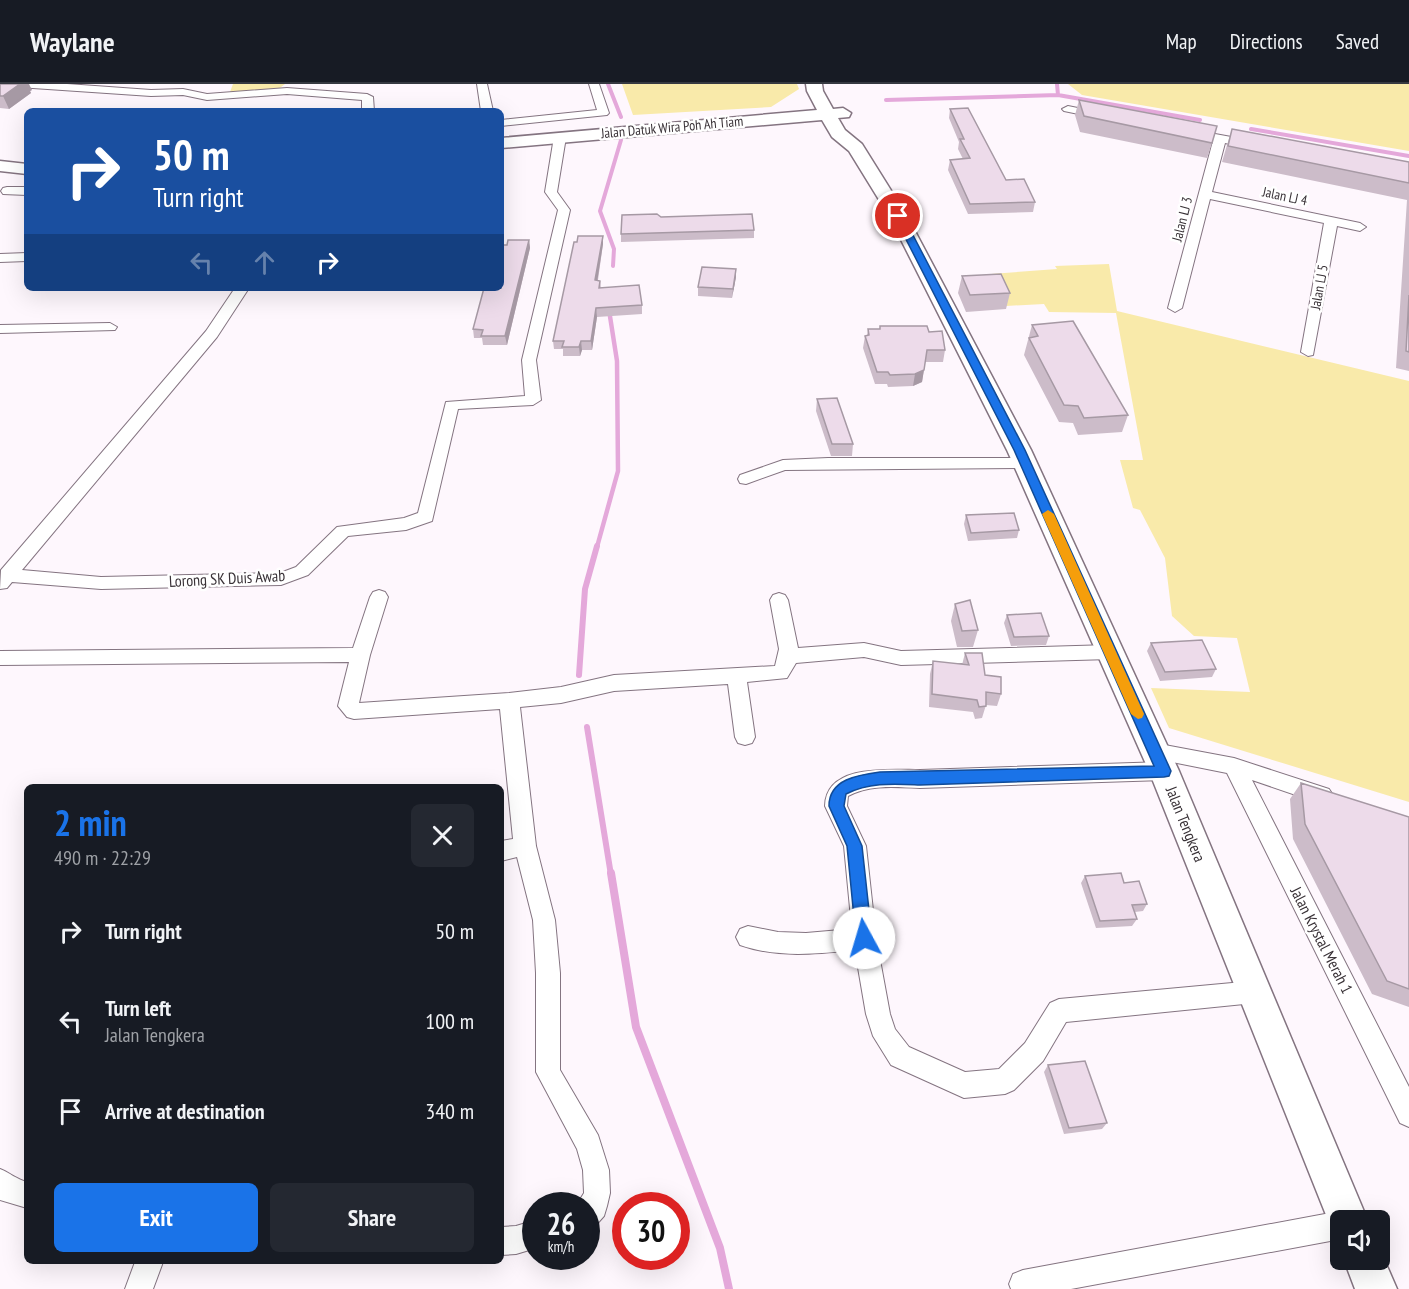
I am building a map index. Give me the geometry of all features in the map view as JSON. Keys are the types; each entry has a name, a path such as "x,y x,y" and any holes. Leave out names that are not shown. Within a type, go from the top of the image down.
{"main road":[{"name":"Jalan Datuk Wira Poh Ah Tiam","path":"504,143 560,137 808,96 834,111"},
{"name":"Jalan Tengkera","path":"808,96 834,111 858,138 856,148"},
{"path":"770,113 808,96 822,124 838,133"},
{"name":"Jalan Datuk Wira Poh Ah Tiam","path":"504,135 770,113 834,111"},
{"name":"Jalan Tengkera","path":"834,111 838,133 856,148 922,259 1025,463 1159,761 1343,1210"},
{"path":"0,157 24,159"},
{"path":"0,166 24,168"},
{"path":"1368,1270 1376,1289"}],"street":[{"path":"18,84 151,93 182,88 207,97 297,91 367,97 368,108"},
{"path":"482,84 486,108"},
{"path":"504,123 603,113 594,84"},
{"path":"1068,110 1115,118"},
{"path":"1173,129 1264,147"},
{"name":"Lorong SK Duis Awab","path":"4,579 101,583 281,579 302,571 343,531 406,524 426,517 451,405 533,400 529,360 564,210 551,192 560,137"},
{"name":"Jalan LJ 3","path":"1174,308 1220,138"},
{"path":"7,191 24,191"},
{"name":"Jalan LJ 4","path":"1204,194 1360,227"},
{"name":"Jalan LJ 5","path":"1308,352 1330,222"},
{"path":"0,258 24,257"},
{"path":"4,579 212,334 240,291"},
{"path":"0,329 110,327"},
{"path":"746,479 783,465 1025,463"},
{"path":"379,597 360,655 348,706 354,711 509,701 561,695 614,682 780,673 789,664 790,656 779,600"},
{"path":"790,656 864,650 901,658 1110,652"},
{"path":"0,658 360,655"},
{"path":"736,677 744,737"},
{"path":"509,701 525,846 544,920 548,973 548,1072 589,1144 596,1170 597,1192"},
{"path":"1254,992 1059,1011 1034,1052 1005,1082 964,1085 900,1056 885,1036 878,1014 864,938 855,846 836,806 836,799 841,790 858,781 880,778 920,779 1159,761 1234,766 1344,802"},
{"name":"Jalan Krystal Merah 1","path":"1234,766 1409,1114"},
{"path":"504,850 525,846"},
{"path":"748,937 773,944 799,945 864,938"},
{"path":"0,1182 7,1190 24,1194"},
{"path":"1023,1284 1330,1227"},
{"path":"504,1241 522,1238"},
{"path":"139,1289 148,1264"}],"shaded area":[{"path":"233,84 285,84 277,90 230,92"},
{"path":"622,84 797,84 799,89 771,107 633,115"},
{"path":"1068,84 1409,84 1409,151 1082,95"},
{"path":"1109,264 1117,311 1409,381 1409,802 1169,728 1151,688 1250,692 1237,638 1194,636 1172,616 1165,558 1140,510 1133,508 1120,460 1143,460 1116,313 1049,312 1044,304 1006,306 991,274 1057,269 1055,266"}],"building":[{"path":"0,84 20,84 0,96"},
{"path":"1079,100 1217,126 1212,143 1084,116"},
{"path":"968,108 1006,180 1024,179 1035,202 970,204 950,160 970,158 960,139 964,139 950,109"},
{"path":"1232,129 1409,162 1409,183 1228,146"},
{"path":"657,214 661,217 752,214 754,230 621,234 622,215"},
{"path":"578,236 603,236 595,280 600,281 599,288 639,285 642,305 596,308 591,341 581,341 579,347 562,347 564,341 553,341 574,242 577,242"},
{"path":"508,240 529,240 505,336 481,336 483,330 473,329 483,291 504,291 504,245 507,245"},
{"path":"702,267 736,269 733,289 698,287"},
{"path":"1001,274 1010,293 970,295 962,276"},
{"path":"1409,295 1409,352 1406,351"},
{"path":"1073,321 1128,415 1084,418 1078,406 1064,405 1029,338 1038,336 1032,325"},
{"path":"880,326 927,326 929,332 942,331 945,350 927,350 924,370 915,374 890,375 888,372 877,372 865,336 869,335 868,329 880,329"},
{"path":"837,398 853,444 832,444 817,399"},
{"path":"1014,513 1019,530 971,533 966,515"},
{"path":"970,600 978,630 962,631 955,604"},
{"path":"1041,613 1049,636 1014,637 1007,615"},
{"path":"1202,640 1216,669 1165,672 1151,643"},
{"path":"965,653 982,653 985,675 1001,677 1001,694 986,692 986,706 979,707 977,700 932,694 933,661 969,665"},
{"path":"1301,783 1409,817 1409,989 1387,981 1305,824"},
{"path":"1121,873 1124,883 1139,881 1147,904 1132,905 1137,919 1100,921 1085,876"},
{"path":"1085,1061 1107,1123 1069,1128 1048,1065"}],"waterway":[{"path":"608,84 621,117"},
{"path":"1057,84 1058,95"},
{"path":"886,100 1058,95"},
{"path":"1058,95 1200,120"},
{"path":"1251,129 1409,156"},
{"path":"613,266 614,249 600,211 621,140"},
{"path":"597,547 618,471 617,361 609,310"},
{"path":"579,675 585,589 597,546"},
{"path":"587,727 611,875"},
{"path":"611,873 636,1027 720,1248 729,1289"}],"slow traffic":[{"path":"1048,514 1138,714"}],"route":[{"path":"864,938 855,846 836,806 836,799 841,790 858,781 880,778 920,779 1164,771 1019,450 961,333 898,216"}]}
